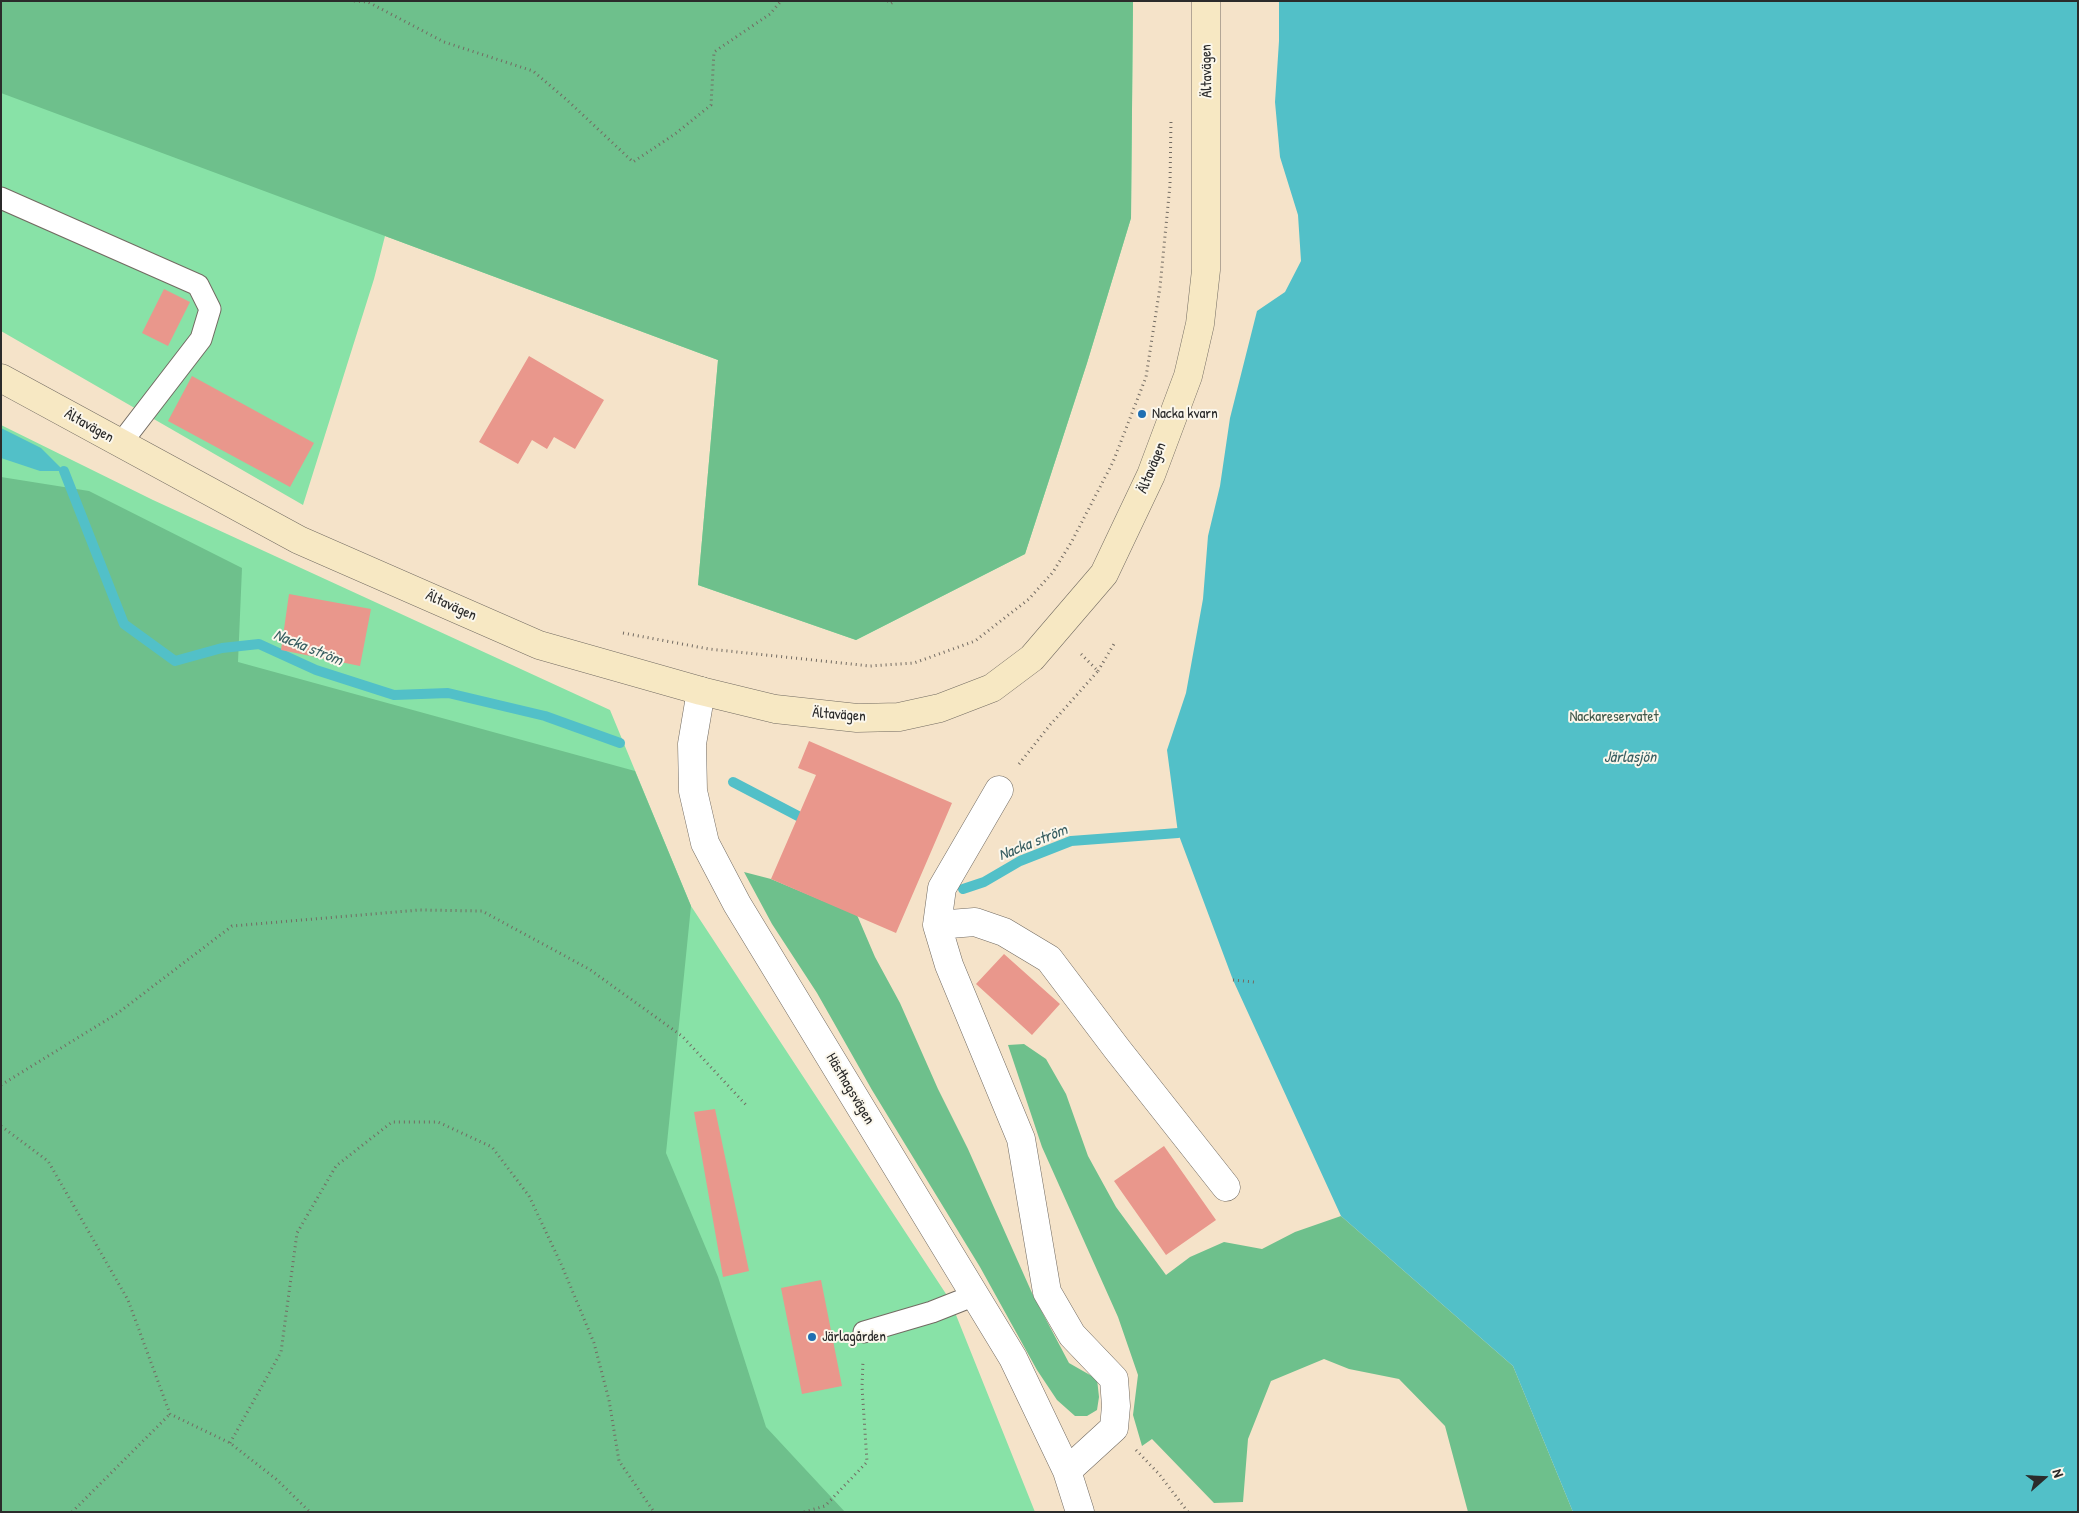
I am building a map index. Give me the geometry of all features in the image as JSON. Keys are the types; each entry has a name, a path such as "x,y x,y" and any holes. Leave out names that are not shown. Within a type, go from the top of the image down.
{"main road":[{"name":"Ältavägen","path":"1,378 299,540 540,645 701,691 775,709 857,718 898,717 940,708 992,688 1032,658 1104,574 1151,474 1188,376 1200,324 1206,270 1206,1"}],"street":[{"name":"Hästhagsvägen","path":"701,691 692,744 693,791 704,843 737,904 1013,1358 1068,1471 1080,1512"},
{"path":"999,790 942,888 937,925 949,965 1021,1139 1047,1292 1072,1335 1114,1379 1116,1406 1114,1428 1068,1471"},
{"path":"937,925 975,922 1004,932 1049,959 1226,1187"}],"lane":[{"path":"1,198 198,285 210,309 201,339 121,443"},
{"path":"864,1332 932,1312 975,1295"}],"path":[{"path":"354,1 368,2 444,42 533,71 568,100 633,162 675,134 711,105 714,52 770,14 781,1"},
{"path":"888,1 890,4 894,1"},
{"path":"622,633 709,649 870,666 897,664 914,662 974,641 1029,599 1053,572 1072,541 1113,462 1146,377 1160,287 1170,185 1171,117"},
{"path":"1029,599 1056,630 1098,670"},
{"path":"999,790 1050,724 1098,670 1114,644"},
{"path":"1,1085 118,1013 232,926 419,910 482,912 589,969 682,1036 747,1106"},
{"path":"1233,980 1254,982"},
{"path":"230,1442 281,1352 297,1233 336,1166 392,1122 438,1122 492,1147 529,1196 594,1343 608,1400 619,1461 654,1512"},
{"path":"1,1126 48,1161 128,1300 170,1414 230,1442 276,1478 310,1512"},
{"path":"804,1512 825,1506 867,1462 862,1387 864,1332"},
{"path":"72,1512 170,1414"},
{"path":"1114,1428 1159,1474 1188,1512"}],"green space":[{"path":"1,1 1133,1 1131,218 1087,363 1025,554 856,640 698,585 718,360 385,236 374,279 303,505 1,331"},
{"path":"1,1 1133,1 1131,218 1087,363 1025,554 856,640 698,585 718,360 1,93"},
{"path":"1,425 153,500 610,710 691,906 950,1300 1035,1512 1,1512"},
{"path":"1,477 89,491 242,568 238,662 635,771 691,906 666,1153 718,1277 766,1427 845,1512 1,1512"},
{"path":"744,872 771,879 857,915 875,957 900,1003 938,1089 968,1149 1032,1293 1069,1363 1097,1379 1099,1397 1097,1410 1087,1416 1075,1416 1057,1400 1037,1370 980,1267 872,1090 817,993 772,924"},
{"path":"1024,1044 1046,1059 1066,1094 1088,1156 1116,1207 1166,1275 1190,1257 1224,1242 1262,1249 1295,1232 1341,1216 1513,1366 1573,1512 1468,1512 1445,1426 1399,1379 1349,1369 1324,1359 1271,1381 1248,1439 1243,1502 1214,1503 1152,1439 1142,1446 1133,1415 1138,1375 1118,1317 1042,1147 1008,1045"}],"water":[{"name":"Järlasjön","path":"1279,1 2078,1 2078,1512 1573,1512 1513,1366 1341,1216 1233,980 1178,833 1167,750 1186,693 1203,599 1208,536 1220,486 1230,418 1257,311 1285,292 1301,261 1298,215 1280,157 1275,102 1279,41"},
{"path":"1,428 41,448 64,471 40,471 1,458"}],"building":[{"path":"164,289 190,302 168,346 142,333"},
{"path":"529,356 604,400 575,449 554,437 547,449 532,440 518,464 479,442"},
{"path":"192,376 314,443 290,487 168,421"},
{"path":"289,594 371,609 360,666 281,650"},
{"path":"809,741 952,803 896,933 771,879 816,775 798,768"},
{"path":"1004,954 1060,1004 1032,1035 976,984"},
{"path":"715,1109 749,1271 723,1277 694,1112"},
{"path":"1164,1146 1216,1220 1166,1255 1114,1181"},
{"name":"Järlagården","path":"821,1280 842,1386 802,1394 781,1288"}],"waterway":[{"name":"Nacka ström","path":"64,471 124,624 175,661 222,648 259,644 316,670 394,695 448,693 545,716 620,743"},
{"name":"Nacka ström","path":"733,782 798,816"},
{"name":"Nacka ström","path":"963,889 984,882 1020,861 1071,841 1178,833"}],"place":[{"name":"Nacka kvarn","path":"1142,414"},
{"name":"Järlagården","path":"812,1337"}],"park label":[{"name":"Nackareservatet","path":"1614,717"}]}
